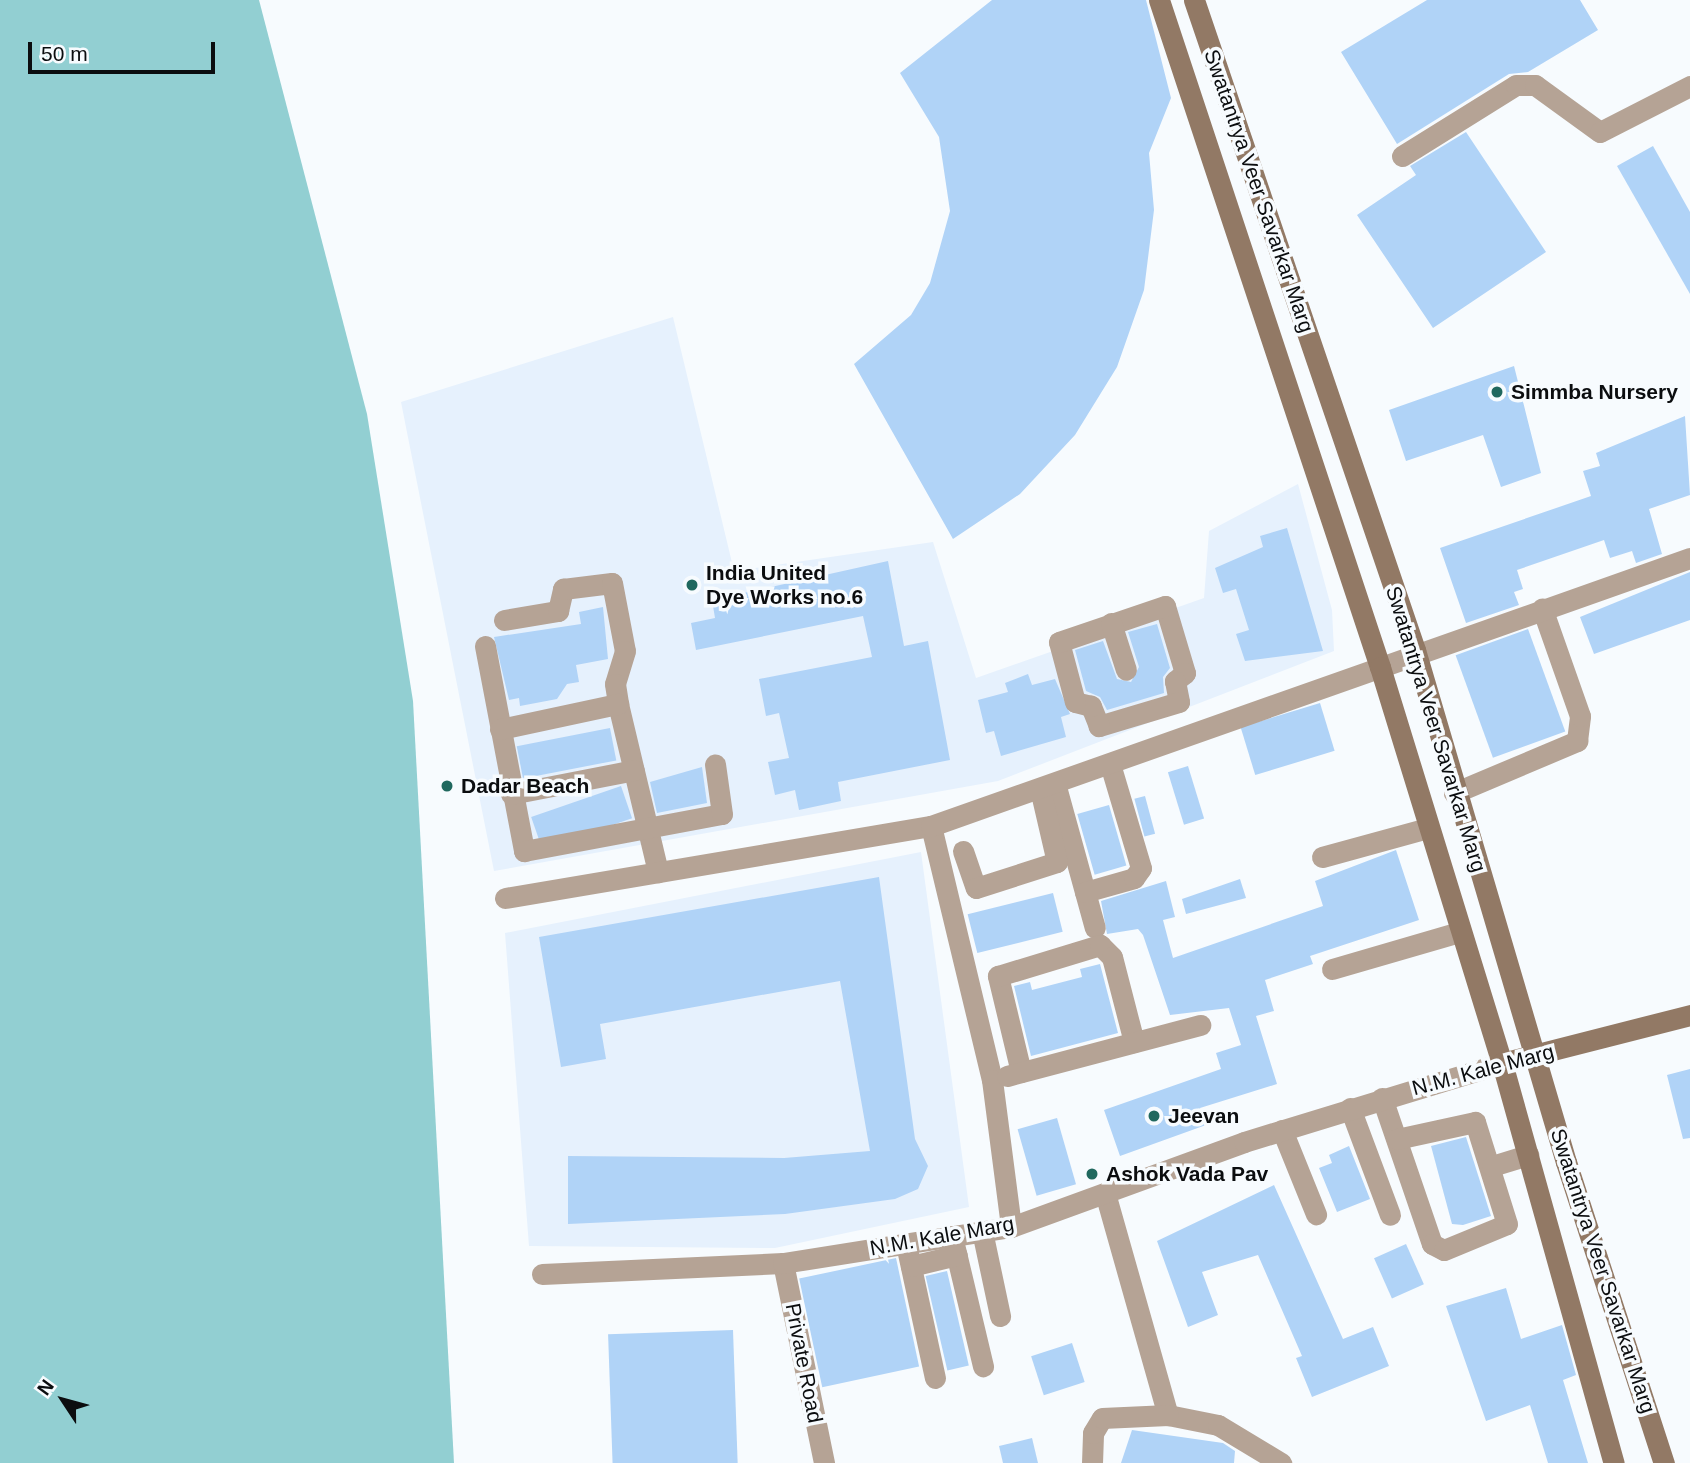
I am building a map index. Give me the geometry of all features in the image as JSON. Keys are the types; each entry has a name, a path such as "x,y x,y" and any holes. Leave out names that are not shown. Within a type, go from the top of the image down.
{"main road":[{"name":"Swatantrya Veer Savarkar Marg","path":"1159,0 1380,667 1459,933 1502,1063 1614,1463"},
{"name":"Swatantrya Veer Savarkar Marg","path":"1194,0 1415,650 1454,793 1664,1463"},
{"name":"N.M. Kale Marg","path":"1502,1063 1690,1014"}],"street":[{"path":"1402,156 1516,86 1535,85 1600,132 1690,86"},
{"path":"505,898 931,826 1380,667 1415,650 1690,558"},
{"path":"504,620 558,611 563,589 611,583 625,650 615,684 618,704 658,872"},
{"path":"1162,605 1168,610 1185,673 1175,681 1180,701 1101,726 1091,706 1074,702 1059,642 1111,623 1162,605"},
{"path":"1454,793 1577,741 1580,716 1542,608"},
{"path":"1111,623 1126,670"},
{"path":"485,646 519,844 527,852 724,812 715,764"},
{"path":"500,729 618,704"},
{"path":"1140,714 1151,750"},
{"path":"1085,892 1134,878 1141,868 1110,764"},
{"path":"511,794 634,770"},
{"path":"963,851 976,888 1057,862 1047,786"},
{"path":"1047,786 1095,928"},
{"path":"931,826 992,1080 1011,1227"},
{"path":"1322,857 1428,828"},
{"path":"1332,969 1459,933"},
{"path":"1021,1072 998,975 1100,945 1112,957 1134,1042"},
{"path":"992,1080 1199,1025"},
{"name":"N.M. Kale Marg","path":"541,1274 783,1263 906,1244 954,1245 982,1231 1011,1227 1282,1130 1502,1063"},
{"path":"1382,1098 1397,1139 1439,1249 1507,1224 1492,1166 1471,1119 1397,1139"},
{"path":"1350,1108 1390,1215"},
{"path":"1282,1130 1305,1176 1316,1214"},
{"path":"1492,1166 1528,1155"},
{"path":"1105,1193 1168,1415"},
{"path":"982,1231 1000,1316"},
{"path":"906,1244 935,1378"},
{"path":"911,1266 954,1245 984,1366"},
{"name":"Private Road","path":"783,1263 824,1463"},
{"path":"1092,1463 1093,1433 1102,1418 1168,1415 1218,1425 1281,1463"}],"shaded area":[{"name":"India United Dye Works no.6","path":"673,317 734,571 933,542 976,678 1204,598 1209,531 1298,484 1332,610 1334,651 998,781 494,871 401,402"},
{"path":"921,852 969,1207 775,1248 529,1246 505,933"}],"water":[{"path":"0,0 259,0 367,414 413,701 454,1463 0,1463"}],"building":[{"path":"992,0 1146,0 1171,98 1149,153 1154,210 1144,290 1117,367 1075,435 1020,494 953,539 854,364 911,315 930,283 950,211 939,137 900,73"},
{"path":"1427,0 1580,0 1598,30 1528,72 1509,74 1397,144 1341,52"},
{"path":"1466,132 1546,252 1433,328 1357,215 1416,175 1410,166"},
{"path":"1653,146 1690,212 1690,294 1617,166"},
{"path":"1514,366 1541,473 1501,487 1483,435 1406,461 1389,410"},
{"path":"1685,416 1690,495 1649,509 1662,554 1636,563 1632,551 1610,558 1604,540 1517,570 1523,589 1514,592 1519,605 1466,623 1440,548 1591,496 1583,471 1600,466 1596,453"},
{"path":"1287,528 1323,651 1245,661 1236,634 1249,630 1236,589 1223,593 1215,568 1263,547 1260,536"},
{"path":"888,561 904,646 928,641 950,760 838,782 841,801 799,810 795,790 775,795 768,762 789,758 779,713 766,716 759,679 872,657 863,616 696,650 691,623 715,618 712,600"},
{"path":"1690,572 1690,620 1594,654 1580,617"},
{"path":"603,607 608,659 576,665 579,682 567,684 557,699 520,706 519,698 509,700 494,637 581,624 579,612"},
{"path":"1157,624 1170,668 1163,677 1164,693 1107,710 1100,697 1086,691 1075,650 1103,641 1117,679 1131,682 1139,667 1128,632"},
{"path":"1528,629 1565,731 1493,758 1456,655"},
{"path":"1028,674 1032,685 1055,679 1070,714 1061,717 1066,737 1001,756 994,731 986,733 978,700 1008,692 1005,683"},
{"path":"1320,703 1335,751 1255,775 1241,727"},
{"path":"610,728 616,760 523,779 517,746"},
{"path":"1188,766 1204,819 1184,825 1168,772"},
{"path":"702,767 707,803 657,813 650,782"},
{"path":"621,786 632,818 542,849 531,817"},
{"path":"1145,796 1155,834 1144,837 1134,799"},
{"path":"1109,805 1126,866 1095,875 1077,814"},
{"path":"1396,850 1419,920 1310,956 1313,964 1265,980 1274,1011 1256,1016 1277,1084 1200,1108 1206,1125 1120,1156 1104,1110 1221,1069 1216,1053 1241,1045 1229,1008 1170,1015 1143,935 1138,929 1107,934 1101,901 1166,881 1175,917 1163,920 1173,958 1323,906 1315,881"},
{"path":"879,877 915,1139 928,1166 918,1189 895,1199 785,1214 568,1224 568,1156 784,1158 870,1151 840,981 600,1024 606,1059 561,1067 539,937"},
{"path":"1240,879 1246,898 1186,914 1182,899"},
{"path":"1053,893 1063,932 977,953 968,914"},
{"path":"1100,964 1118,1033 1031,1056 1014,986 1030,982 1032,990 1082,977 1080,969"},
{"path":"1690,1069 1690,1138 1683,1139 1667,1075"},
{"path":"1057,1118 1076,1184 1037,1196 1018,1129"},
{"path":"1466,1137 1491,1216 1463,1225 1452,1224 1431,1146"},
{"path":"1349,1146 1370,1199 1337,1212 1319,1168 1332,1163 1329,1155"},
{"path":"1274,1185 1343,1339 1373,1327 1389,1366 1312,1397 1296,1358 1302,1356 1258,1255 1202,1272 1218,1315 1188,1327 1157,1241"},
{"path":"1406,1244 1424,1284 1392,1298 1374,1258"},
{"path":"896,1258 919,1367 822,1387 799,1279"},
{"path":"947,1271 969,1366 947,1370 926,1276"},
{"path":"1506,1288 1521,1339 1562,1325 1576,1375 1563,1380 1588,1463 1548,1463 1530,1405 1486,1421 1446,1306"},
{"path":"733,1330 738,1463 613,1463 608,1334"},
{"path":"1072,1343 1085,1382 1044,1395 1031,1356"},
{"path":"1132,1430 1223,1443 1235,1451 1234,1463 1121,1463"},
{"path":"1032,1438 1038,1463 1003,1463 999,1446"}],"place":[{"name":"Simmba Nursery","path":"1497,392"},
{"name":"India United Dye Works no.6","path":"692,585"},
{"name":"Dadar Beach","path":"447,786"},
{"name":"Jeevan","path":"1154,1116"},
{"name":"Ashok Vada Pav","path":"1092,1174"}]}
